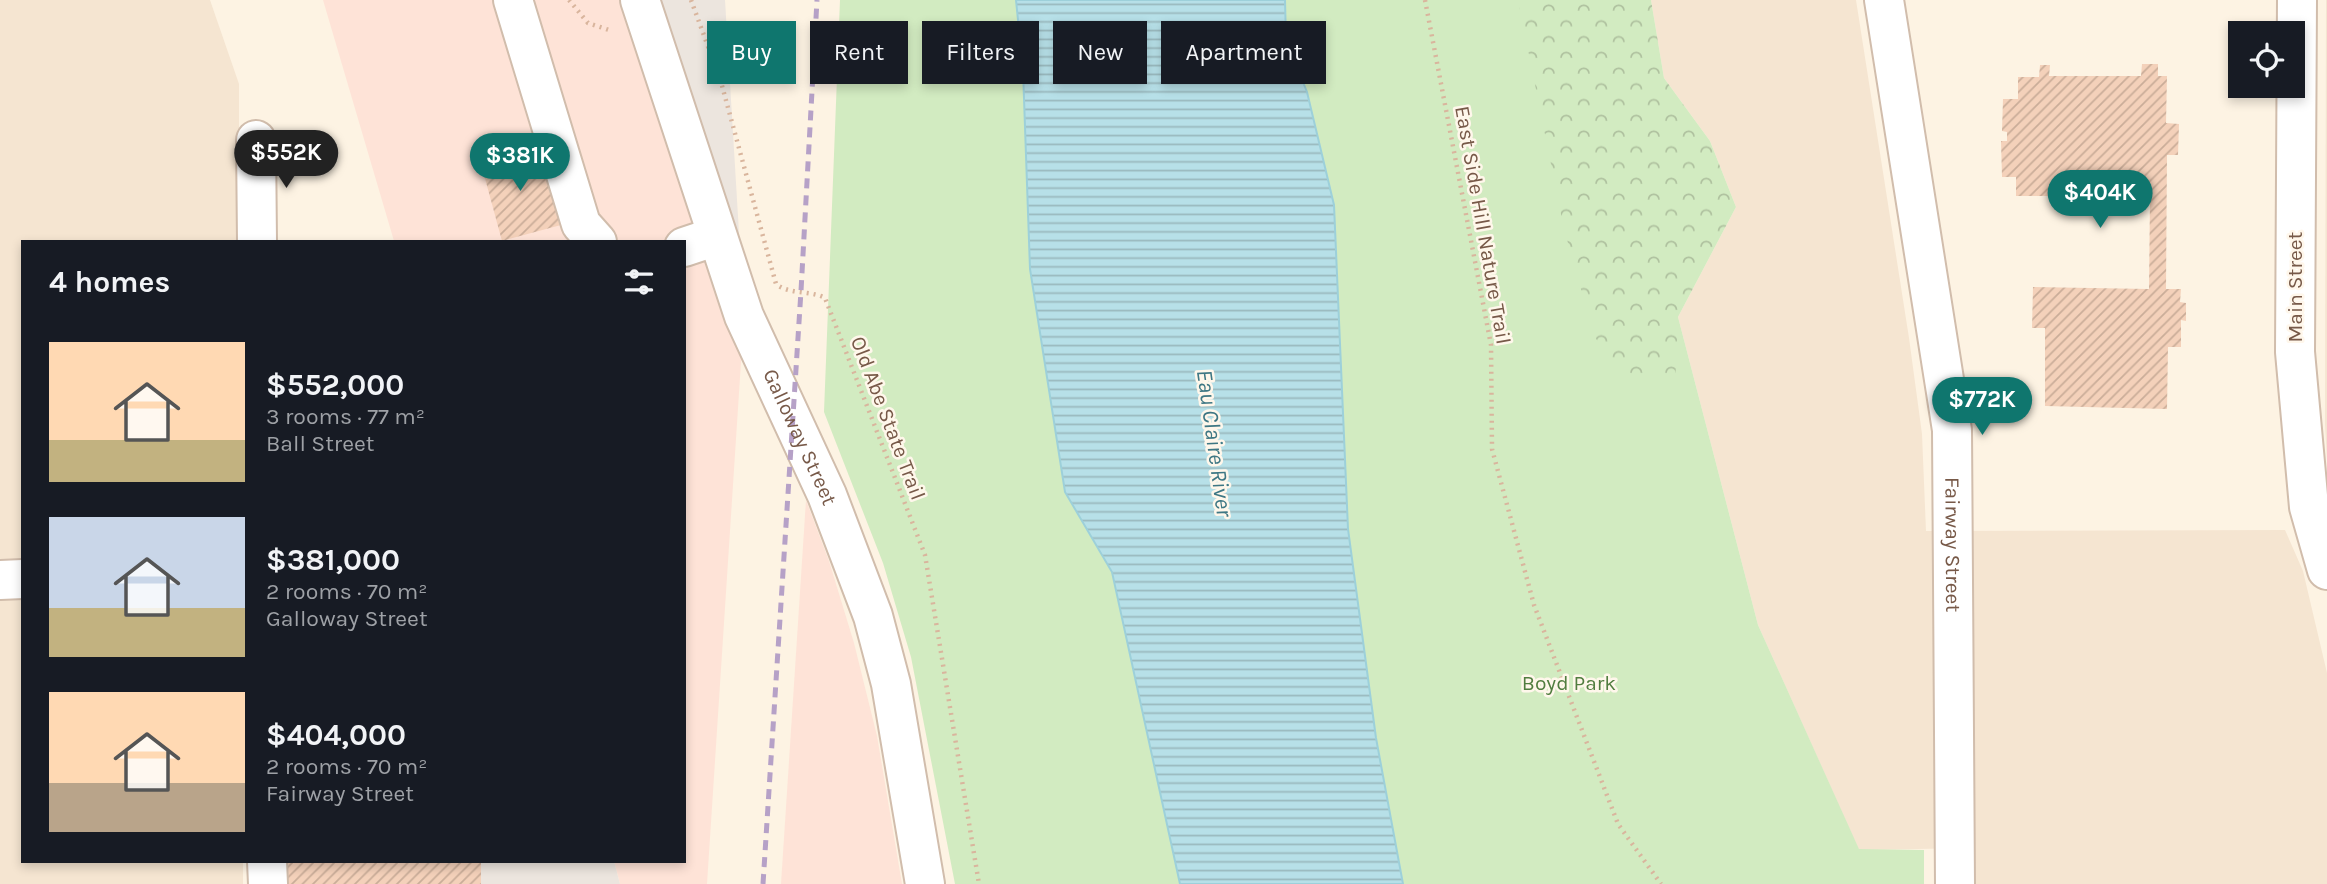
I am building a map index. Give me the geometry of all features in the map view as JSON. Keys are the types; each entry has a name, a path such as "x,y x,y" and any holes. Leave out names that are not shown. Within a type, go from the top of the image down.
{"street":[{"path":"513,0 581,224 595,240"},
{"name":"Galloway Street","path":"640,0 701,242 744,316 827,495 873,616 891,684 925,884"},
{"name":"Fairway Street","path":"1884,0 1952,430 1955,884"},
{"name":"Main Street","path":"2297,0 2295,352 2309,507 2327,570"},
{"path":"256,140 257,240"},
{"path":"0,580 21,579"},
{"path":"267,863 268,884"}],"path":[{"name":"Old Abe State Trail","path":"691,0 721,82 776,284 782,289 818,294 825,298 925,555 979,884"},
{"name":"East Side Hill Nature Trail","path":"1425,0 1491,345 1492,449 1534,605 1618,824 1661,884"}],"shaded area":[{"path":"0,0 210,0 239,84 239,240 21,240 21,863 243,863 243,884 0,884"},
{"path":"323,0 640,0 744,316 707,884 620,884 615,863 686,863 686,240 394,240"},
{"path":"640,0 725,0 726,21 707,21 707,84 730,84 744,316"},
{"path":"1651,0 1856,0 1922,434 1926,531 2285,530 2303,571 2327,673 2327,884 1975,884 1974,848 1859,850 1758,625 1678,317 1736,207 1710,141 1664,78"},
{"path":"2327,0 2327,460 2325,424"},
{"path":"806,500 829,561 854,643 877,736 902,884 781,884"},
{"path":"267,863 615,863 620,884 268,884"}],"green space":[{"path":"840,0 1016,0 1018,21 922,21 922,84 1024,84 1065,491 1112,572 1180,884 955,884 911,657 883,563 824,412 837,84 908,84 908,21 839,21"},
{"name":"Boyd Park","path":"1284,0 1569,0 1678,317 1758,625 1859,849 1924,850 1924,884 1403,884 1376,738 1348,529 1334,205 1304,84 1326,84 1326,21 1285,21"},
{"path":"1518,0 1651,0 1664,78 1710,141 1736,207 1678,317 1675,386 1614,370 1594,335 1564,229"}],"water":[{"name":"Eau Claire River","path":"1016,0 1285,0 1286,21 1161,21 1161,84 1304,84 1307,92 1334,205 1348,529 1376,738 1403,884 1180,884 1112,572 1065,492 1030,269 1023,84 1039,84 1039,21 1018,21"}],"building":[{"path":"2142,64 2158,64 2158,76 2167,76 2166,123 2179,124 2178,155 2167,155 2166,289 2181,289 2180,302 2186,303 2186,321 2181,320 2181,347 2168,347 2167,409 2045,406 2045,328 2032,328 2033,287 2149,289 2150,196 2016,196 2016,177 2002,177 2001,141 2007,141 2007,132 2002,131 2003,99 2018,99 2018,77 2039,77 2040,65 2050,65 2049,76 2141,76"},
{"path":"538,144 561,225 502,240 480,160"},
{"path":"286,863 481,863 481,884 285,884"}],"railway":[{"path":"763,884 817,0"}]}
